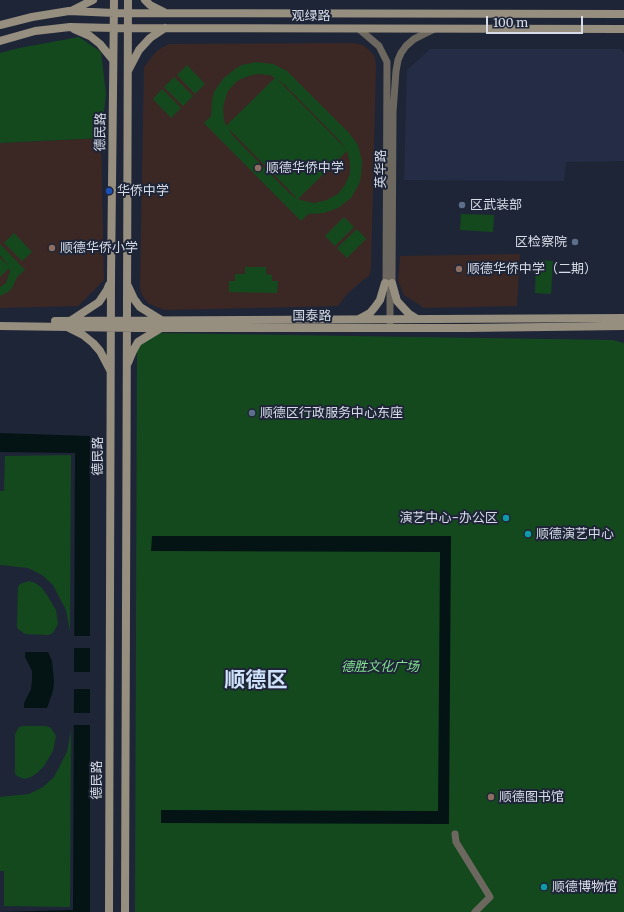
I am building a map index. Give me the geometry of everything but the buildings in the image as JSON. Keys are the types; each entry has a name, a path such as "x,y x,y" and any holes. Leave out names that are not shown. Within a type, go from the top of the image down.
{"main road":[{"path":"69,12 93,0"},
{"name":"德民路","path":"109,912 111,278 114,0"},
{"path":"125,912 128,0"},
{"path":"144,0 165,13"},
{"name":"观绿路","path":"0,25 32,16 69,12 624,14"},
{"path":"70,27 90,36 100,44 114,60"},
{"name":"观绿路","path":"0,41 35,31 70,27 624,29"},
{"path":"128,72 139,50 150,38 165,28"},
{"path":"111,278 107,290 99,302 68,324 93,343 100,351 111,371"},
{"path":"126,283 140,307 161,324 138,342 126,368"},
{"path":"359,319 370,313 375,307 389,283"},
{"path":"389,283 398,301 409,314 420,320"},
{"name":"国泰路","path":"161,324 359,319 388,324 420,320 624,318"},
{"name":"国泰路","path":"0,321 68,324"},
{"name":"国泰路","path":"0,326 68,324 624,326"}],"street":[{"name":"英华路","path":"359,29 379,46 387,62 389,283"},
{"name":"英华路","path":"388,324 393,112 398,60 401,53 414,39 434,29"},
{"path":"455,834 456,842 490,897 475,912"}],"shaded area":[{"name":"顺德华侨中学","path":"354,43 363,45 374,55 376,65 371,269 369,276 347,294 338,306 165,310 148,303 142,295 140,287 144,67 153,55 158,50 169,44"},
{"path":"430,49 621,49 624,53 624,161 566,162 564,181 404,180 407,70"},
{"name":"顺德华侨小学","path":"101,138 104,280 78,306 0,308 0,143"},
{"name":"顺德华侨中学（二期）","path":"520,254 517,306 424,308 404,295 398,281 400,256"},
{"path":"0,433 90,436 90,912 0,912 73,910 75,453 0,452"},
{"path":"152,536 451,536 449,824 161,823 161,810 438,811 440,552 151,551"},
{"path":"25,652 48,652 52,661 54,681 53,691 47,708 24,708 24,703 31,689 32,680 32,671 25,657"}],"green space":[{"path":"79,37 101,52 106,94 101,138 0,143 0,53"},
{"path":"257,62 273,64 287,71 349,133 358,145 362,161 359,184 351,198 338,208 324,213 308,214 301,221 204,123 211,116 214,92 223,79 242,65","holes":["252,75 270,75 275,78 226,126 223,109 228,91 236,82","277,79 285,85 346,149","228,128 296,198 288,192 233,136","347,151 350,162 350,174 345,185 338,194 327,200 315,203 298,199"]},
{"path":"187,65 205,84 195,94 177,75"},
{"path":"174,77 193,96 183,106 164,87"},
{"path":"162,89 181,108 171,118 153,99"},
{"path":"461,214 494,215 493,232 460,230"},
{"path":"344,217 354,227 335,246 325,236"},
{"path":"357,229 366,239 347,258 337,248"},
{"path":"14,233 32,252 22,261 4,243"},
{"path":"0,244 25,270 17,277 12,288 0,296 0,287 6,283 10,271 9,268 0,277 0,258 9,266 0,255"},
{"path":"536,260 553,261 551,294 535,293"},
{"path":"245,267 266,267 266,274 272,275 272,281 278,281 277,293 229,292 229,281 235,281 235,274 245,274"},
{"name":"德胜文化广场","path":"159,333 613,340 624,343 624,912 135,912 137,346"},
{"path":"71,455 70,632 66,610 53,585 42,575 28,568 0,565 0,491 4,491 5,456"},
{"path":"29,581 41,587 56,610 58,624 53,633 48,635 25,634 18,629 18,587 20,584"},
{"path":"46,726 51,728 56,736 53,751 44,766 37,773 25,779 17,776 15,773 15,734 19,727"},
{"path":"71,730 70,907 4,906 4,871 0,871 0,797 29,794 43,787 54,777 67,752"}],"pier":[{"path":"72,636 92,636 92,648 72,648"},
{"path":"72,672 92,672 92,689 72,689"},
{"path":"72,713 92,713 92,725 72,725"}],"place":[{"name":"顺德华侨中学","path":"258,168"},
{"name":"华侨中学","path":"109,191"},
{"name":"区武装部","path":"462,205"},
{"name":"区检察院","path":"575,242"},
{"name":"顺德华侨小学","path":"52,248"},
{"name":"顺德华侨中学（二期）","path":"459,269"},
{"name":"顺德区行政服务中心东座","path":"252,413"},
{"name":"演艺中心-办公区","path":"506,518"},
{"name":"顺德演艺中心","path":"528,534"},
{"name":"顺德图书馆","path":"491,797"},
{"name":"顺德博物馆","path":"544,887"}],"district":[{"name":"顺德区","path":"256,681"}]}
